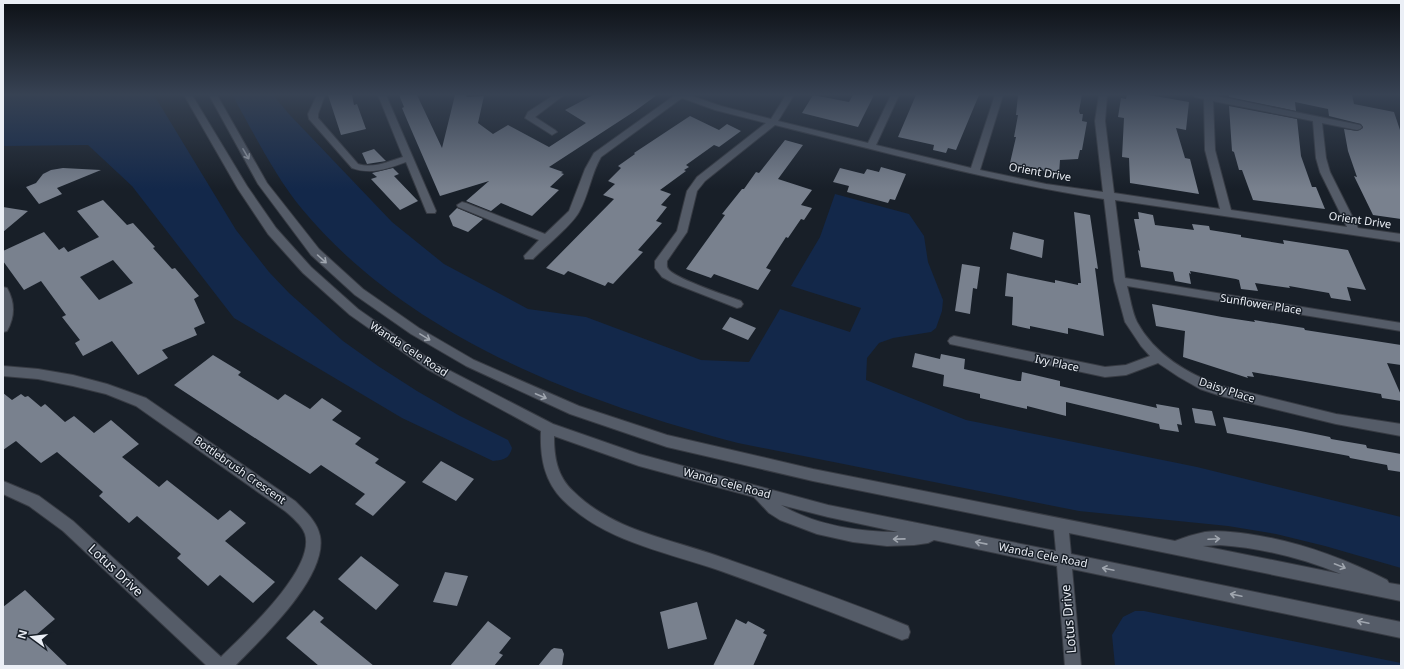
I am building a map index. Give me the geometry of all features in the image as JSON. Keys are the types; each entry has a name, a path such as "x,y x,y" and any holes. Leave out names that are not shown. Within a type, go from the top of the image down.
{"street":[{"name":"Wanda Cele Road","path":"206,126 272,231 307,270 354,312 431,366 548,428 639,460 757,491 775,508 788,516 808,524 838,532 876,539 902,539 938,534 1401,630"},
{"name":"Wanda Cele Road","path":"231,126 263,184 315,252 359,292 415,331 470,363 575,410 667,441 813,474 1398,592"},
{"path":"320,126 356,166 361,168 377,168 408,158"},
{"path":"395,126 431,211"},
{"path":"543,126 552,132"},
{"path":"530,256 573,213 578,204 590,166 598,156 639,126"},
{"path":"737,304 677,280 666,274 661,268 661,261 682,232 692,191 701,179 744,148 768,126"},
{"name":"Orient Drive","path":"790,126 974,172 1046,187 1401,238"},
{"path":"871,146 880,126"},
{"path":"974,172 989,126"},
{"name":"Daisy Place","path":"1100,126 1120,281 1131,322 1145,343 1159,358 1183,374 1221,391 1336,419 1401,430"},
{"path":"1207,126 1210,150 1227,214"},
{"path":"1318,126 1321,158 1325,172 1354,232"},
{"path":"462,205 547,239"},
{"name":"Sunflower Place","path":"1120,281 1401,327"},
{"path":"3,291 8,300 7,317 3,328"},
{"name":"Ivy Place","path":"954,341 1105,372 1120,372 1135,368 1159,358"},
{"name":"Bottlebrush Crescent","path":"3,371 56,376 121,393 141,402 290,506 307,523 313,538 312,556 304,574 292,591 263,625 223,666"},
{"path":"548,428 547,458 553,476 566,494 586,512 616,529 652,543 766,580 902,632"},
{"name":"Lotus Drive","path":"3,487 34,502 68,526 219,666"},
{"name":"Lotus Drive","path":"1061,525 1072,666"},
{"path":"1176,548 1201,539 1221,538 1271,545 1326,560 1357,572 1398,592"}],"shaded area":[{"path":"3,126 173,126 236,230 269,272 289,293 343,341 378,366 460,416 508,440 512,448 508,457 493,461 402,418 234,318 132,186 88,145 3,146"},
{"path":"249,126 301,126 392,222 444,264 528,309 586,317 701,360 749,362 780,309 850,332 861,308 791,286 820,237 835,194 909,214 924,236 928,262 943,300 942,311 936,328 931,332 893,338 879,343 867,358 866,380 966,420 1197,467 1401,517 1401,568 1325,546 1276,534 1228,526 1079,511 738,443 619,407 559,385 501,359 446,329 393,294 345,254 302,209 282,182"},
{"path":"1135,611 1144,611 1401,663 1401,666 1115,666 1112,635 1123,617"}],"building":[{"path":"338,126 365,126 366,129 341,135"},
{"path":"410,126 432,126 442,148 447,126 482,126 493,134 506,126 510,126 549,147 581,126 612,126 549,167 563,172 561,173 564,174 550,187 559,190 532,216 501,203 491,211 466,201 489,181 440,196"},
{"path":"675,126 711,126 719,130 724,126 731,126 741,131 719,147 714,145 686,165 689,167 684,170 686,171 660,190 671,194 661,205 667,207 656,221 662,223 638,250 643,252 613,284 608,282 605,286 568,271 564,275 546,268 614,199 603,195 615,184 608,181 621,168 618,166 635,154 634,153"},
{"path":"903,126 966,126 956,150 948,148 946,153 933,150 934,145 898,137"},
{"path":"1016,126 1086,126 1082,150 1080,150 1078,159 1060,160 1059,174 1010,163 1016,137 1014,137"},
{"path":"1124,126 1186,126 1186,130 1176,128 1185,158 1190,159 1199,194 1130,183 1129,158 1122,157"},
{"path":"1230,126 1298,126 1301,156 1312,187 1316,187 1325,209 1253,200 1242,170 1239,170 1234,152 1232,151"},
{"path":"1362,126 1399,126 1401,133 1401,219 1373,215 1354,176 1357,177 1348,151 1344,129 1357,131 1363,128"},
{"path":"785,140 803,145 778,179 812,190 801,205 812,208 804,220 801,219 788,238 786,237 766,268 771,270 758,290 714,274 711,278 686,269 725,215 722,214 742,189 744,189 756,172 759,173"},
{"path":"374,149 386,161 367,164 362,153"},
{"path":"881,167 906,174 895,200 890,199 888,203 847,192 849,186 833,182 840,168 864,174 867,169 879,172"},
{"path":"63,168 101,170 57,188 62,194 39,204 26,187 36,183 43,174 51,170"},
{"path":"393,168 399,174 394,176 418,201 400,210 371,179 377,177 372,173"},
{"path":"103,200 127,225 133,223 155,247 153,248 172,269 175,268 199,296 194,299 205,323 194,328 197,335 162,350 168,358 138,375 112,341 83,356 75,343 80,340 62,317 66,315 41,281 24,290 3,261 3,251 44,232 59,250 64,247 68,252 99,237 77,211","holes":["113,260 133,283 99,300 80,277"]},
{"path":"3,207 28,211 3,232"},
{"path":"457,208 483,219 468,232 453,226 449,216"},
{"path":"1074,212 1090,215 1098,269 1095,268 1104,336 1068,328 1068,334 1030,326 1030,329 1012,325 1013,297 1005,296 1007,273 1055,283 1055,280 1078,285 1078,283 1081,283"},
{"path":"1138,212 1153,215 1155,225 1194,230 1192,224 1209,226 1210,230 1241,235 1241,237 1284,244 1283,240 1348,250 1366,290 1347,287 1351,301 1331,298 1329,293 1289,286 1290,288 1255,283 1258,291 1241,289 1239,280 1190,271 1191,284 1175,281 1173,272 1141,267 1138,250 1140,251 1134,219 1139,219"},
{"path":"1013,232 1044,240 1042,258 1010,249"},
{"path":"962,264 980,267 977,289 973,288 970,314 955,311"},
{"path":"1152,304 1222,317 1255,322 1254,320 1304,328 1305,330 1401,345 1401,365 1387,363 1401,395 1401,401 1382,398 1381,394 1252,372 1254,377 1247,376 1248,378 1183,357 1185,331 1156,326"},
{"path":"730,317 756,328 748,340 722,329"},
{"path":"915,353 940,359 941,354 965,359 964,369 1018,381 1021,381 1022,372 1060,381 1060,386 1157,408 1156,404 1179,408 1182,425 1177,424 1179,432 1160,429 1159,424 1066,402 1066,416 1027,406 1027,409 980,398 980,394 943,386 944,375 912,367"},
{"path":"213,355 241,372 238,375 278,400 285,394 310,409 322,398 342,411 332,420 361,438 355,444 379,459 375,463 406,482 373,516 355,504 365,494 321,465 310,474 174,385"},
{"path":"3,393 12,400 21,394 25,397 28,396 41,407 45,404 65,422 74,416 94,433 111,420 139,444 122,457 159,487 167,480 218,520 230,510 246,523 225,541 275,582 253,603 220,575 208,586 177,558 181,554 137,516 129,523 99,496 103,492 57,452 41,463 16,441 3,450"},
{"path":"1192,408 1212,411 1216,426 1195,423"},
{"path":"1223,417 1330,437 1331,439 1366,445 1367,448 1401,454 1401,472 1388,470 1387,465 1350,458 1349,456 1227,433"},
{"path":"441,461 474,479 456,501 422,482"},
{"path":"361,556 399,585 376,610 338,579"},
{"path":"445,572 468,576 457,606 433,602"},
{"path":"25,590 55,619 36,635 68,666 3,666 3,607"},
{"path":"697,602 707,639 668,649 660,612"},
{"path":"314,610 324,618 320,622 374,666 319,666 286,638"},
{"path":"736,619 746,624 748,621 765,630 763,633 767,635 753,666 713,666"},
{"path":"488,621 511,638 499,653 503,655 494,666 450,666"},
{"path":"554,648 562,649 564,654 562,666 538,666 551,650"}]}
